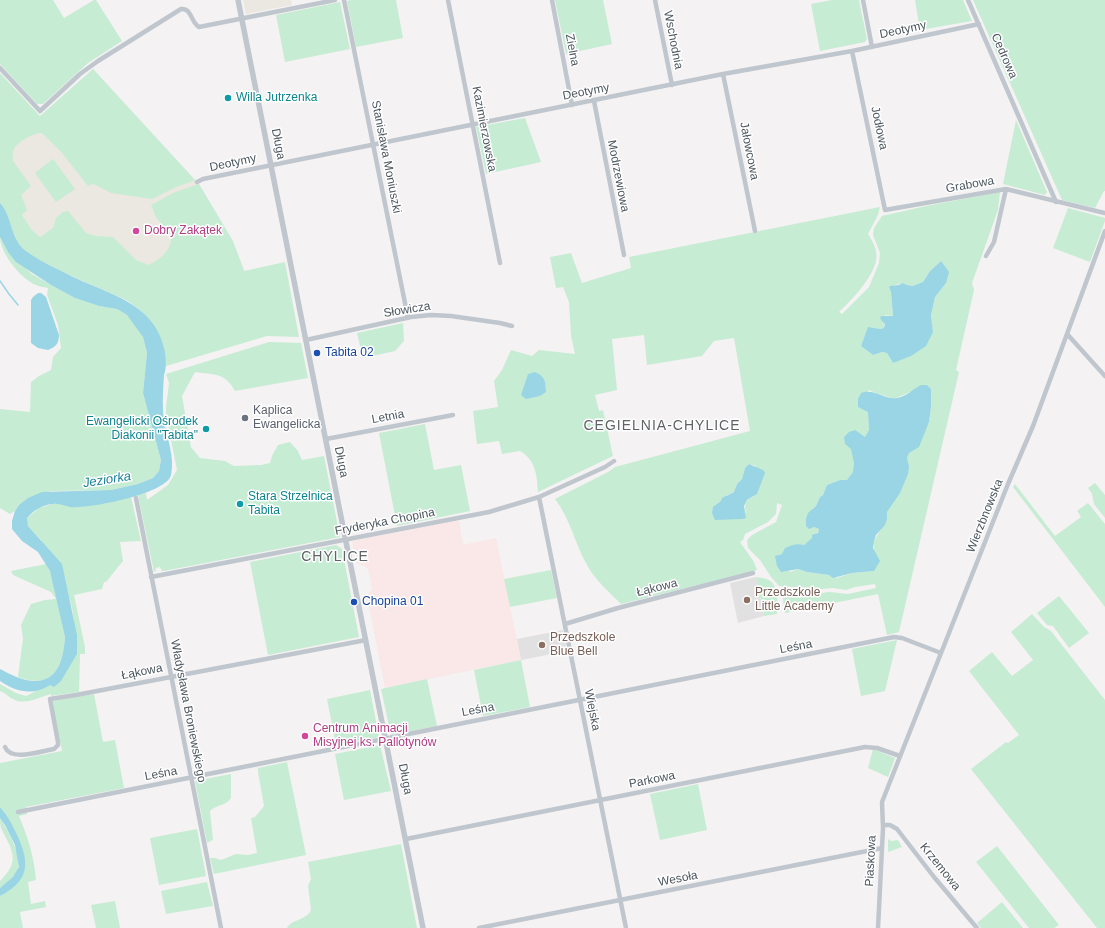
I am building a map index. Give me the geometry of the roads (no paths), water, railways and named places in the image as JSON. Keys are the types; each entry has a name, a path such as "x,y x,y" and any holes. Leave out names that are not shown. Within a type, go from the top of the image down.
{"street":[{"name":"Długa","path":"238,0 423,928"},
{"path":"0,68 40,111 80,74 181,9 187,10 196,25 199,27 335,0"},
{"name":"Stanisława Moniuszki","path":"344,0 408,318"},
{"name":"Kazimierzowska","path":"448,0 500,262"},
{"name":"Zielna","path":"552,0 572,105"},
{"name":"Wschodnia","path":"655,0 672,85"},
{"path":"863,0 872,46"},
{"name":"Cedrowa","path":"968,0 1056,202"},
{"name":"Deotymy","path":"197,182 203,179 373,144 723,74 852,51 979,24"},
{"name":"Jodłowa","path":"852,51 885,210"},
{"name":"Jałowcowa","path":"723,74 755,231"},
{"name":"Modrzewiowa","path":"594,101 624,255"},
{"path":"986,256 994,242 1006,189"},
{"name":"Grabowa","path":"885,210 1006,189 1105,213"},
{"name":"Wierzbnowska","path":"884,796 1008,484 1033,426 1105,232"},
{"path":"1101,243 1105,247"},
{"name":"Słowicza","path":"306,340 408,318 431,315 500,322 512,326"},
{"path":"1068,335 1105,376"},
{"name":"Letnia","path":"326,439 453,415"},
{"name":"Fryderyka Chopina","path":"151,577 489,512 539,497 605,467 614,461"},
{"name":"Wiejska","path":"539,497 626,928"},
{"name":"Władysława Broniewskiego","path":"136,498 221,928"},
{"name":"Łąkowa","path":"565,624 618,608 753,574"},
{"name":"Leśna","path":"18,812 191,779 894,637 902,638 941,653"},
{"name":"Łąkowa","path":"5,747 10,753 18,756 54,749 56,747 58,742 50,699 366,640"},
{"name":"Parkowa","path":"406,839 865,747 877,748 900,756"},
{"name":"Piaskowa","path":"878,928 883,825 882,802 884,796"},
{"name":"Krzemowa","path":"883,825 894,826 897,829 934,877 977,928"},
{"name":"Wesoła","path":"479,928 882,848"}],"water":[{"path":"0,203 7,214 17,240 26,251 52,267 112,294 139,309 159,332 166,358 163,386 163,410 172,468 171,475 166,482 142,494 109,503 79,507 70,507 60,504 45,505 35,510 27,518 28,526 62,564 77,635 77,654 61,681 54,687 50,685 37,691 18,690 0,681 0,669 26,680 36,681 51,676 60,663 65,637 50,571 38,552 22,541 12,529 12,521 15,511 19,505 28,498 42,492 111,490 138,484 153,478 159,471 161,460 143,393 147,353 143,337 127,315 117,309 99,306 75,298 51,285 16,262 8,252 0,237"},
{"path":"941,261 949,272 946,283 935,297 931,315 933,332 926,346 911,356 893,363 887,353 882,352 873,355 861,346 868,327 880,329 884,328 885,324 880,317 893,316 891,292 889,287 902,283 913,286 923,282 930,271"},
{"path":"38,293 41,293 46,297 59,335 56,344 53,348 48,350 38,348 31,343 31,300"},
{"path":"535,372 543,378 546,392 540,396 526,399 521,395 528,374"},
{"path":"921,385 927,385 931,389 929,422 919,447 909,453 907,458 909,466 908,474 900,493 887,512 885,525 876,535 873,548 880,561 874,571 852,573 833,578 829,575 807,572 798,569 781,572 777,566 775,556 782,554 785,548 790,546 797,544 804,545 812,538 812,535 818,533 819,529 814,527 809,529 806,526 808,513 816,506 827,485 840,480 847,480 853,472 854,463 851,449 845,444 844,437 849,432 855,430 865,437 869,430 868,412 858,407 858,399 861,393 871,392 897,398 906,395"},
{"path":"749,464 763,470 765,473 757,494 747,500 744,506 746,518 715,520 712,513 713,507 721,501 722,498 734,492 737,484 742,479 745,468"},
{"path":"0,807 10,821 18,837 22,847 25,864 22,878 10,890 0,896 0,888 13,877 19,867 15,845 0,818"}],"waterway":[{"path":"0,281 18,305"}],"place":[{"name":"Willa Jutrzenka","path":"228,98"},
{"name":"Dobry Zakątek","path":"136,231"},
{"name":"Tabita 02","path":"317,353"},
{"name":"Kaplica Ewangelicka","path":"245,418"},
{"name":"Ewangelicki Ośrodek Diakonii \"Tabita\"","path":"206,429"},
{"name":"Stara Strzelnica Tabita","path":"240,504"},
{"name":"Przedszkole Little Academy","path":"747,600"},
{"name":"Chopina 01","path":"354,602"},
{"name":"Przedszkole Blue Bell","path":"542,645"},
{"name":"Centrum Animacji Misyjnej ks. Pallotynów","path":"305,736"}],"district":[{"name":"CEGIELNIA-CHYLICE","path":"662,426"},
{"name":"CHYLICE","path":"335,557"}],"water label":[{"name":"Jeziorka","path":"107,480"}]}
